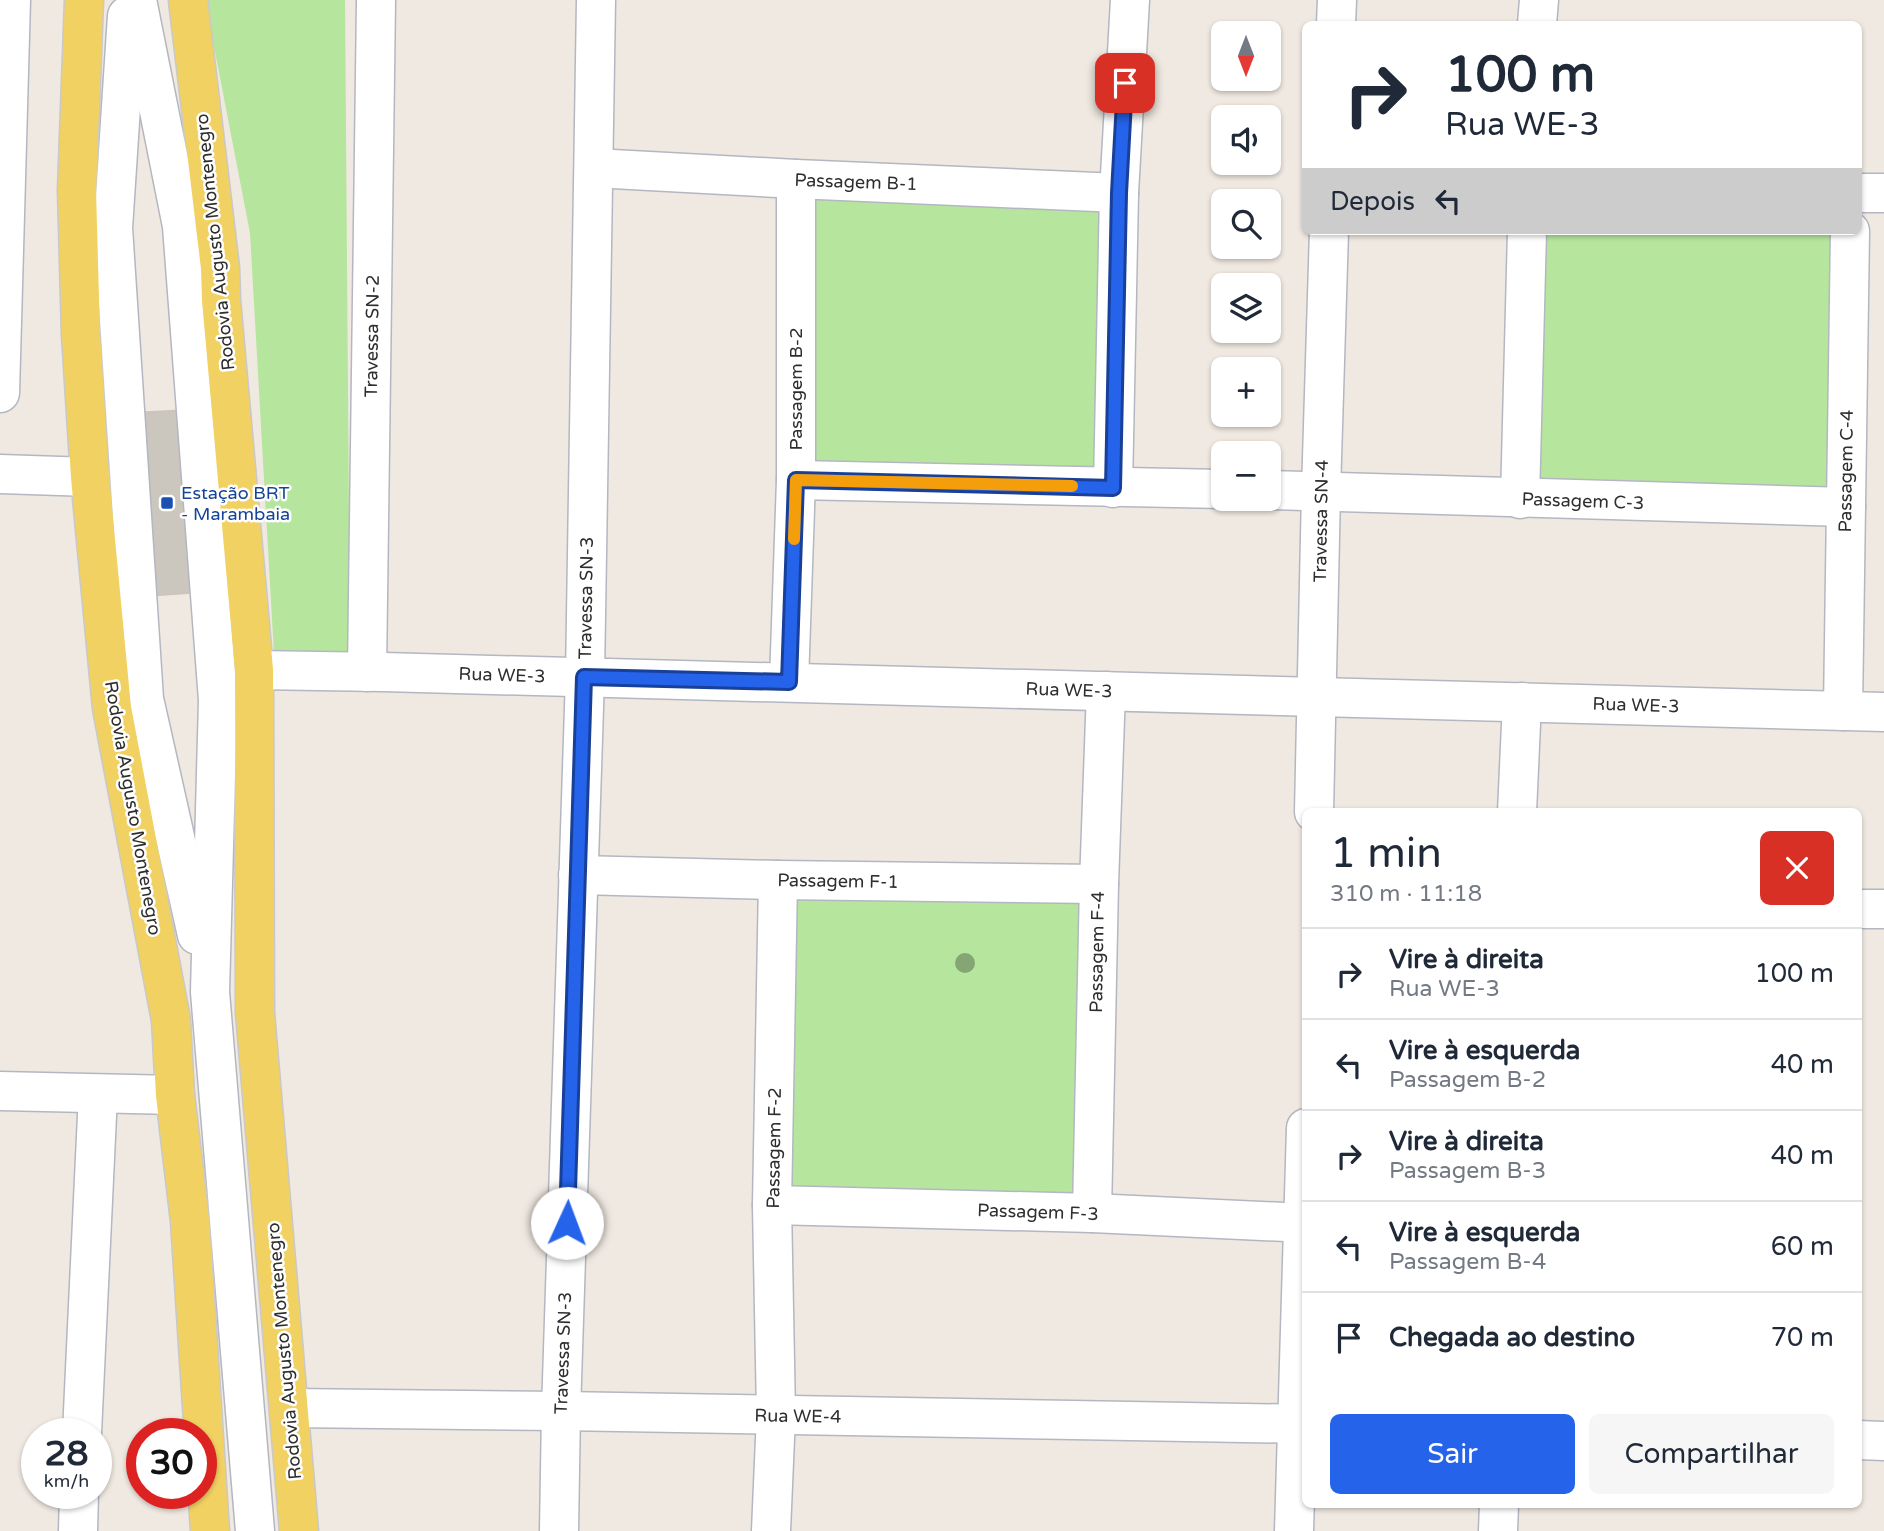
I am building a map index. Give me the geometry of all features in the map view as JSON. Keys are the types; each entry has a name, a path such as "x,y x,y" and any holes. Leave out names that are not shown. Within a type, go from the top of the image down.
{"main road":[{"name":"Rodovia Augusto Montenegro","path":"84,0 77,190 81,335 90,477 112,708 172,1020 175,1095 190,1221 210,1531"},
{"name":"Rodovia Augusto Montenegro","path":"188,0 220,268 254,670 255,1013 299,1531"}],"street":[{"path":"0,393 11,0"},
{"path":"128,0 113,228 144,699 210,992"},
{"path":"137,0 182,226 218,700 210,992 256,1531"},
{"name":"Travessa SN-2","path":"367,672 376,0"},
{"name":"Travessa SN-3","path":"559,1531 584,677 596,0"},
{"path":"1113,488 1119,193 1130,0"},
{"path":"1336,21 1337,0"},
{"path":"1537,21 1539,0"},
{"name":"Passagem B-1","path":"594,168 1119,193"},
{"name":"Passagem B-2","path":"789,682 796,480 796,179"},
{"path":"1862,193 1884,193"},
{"name":"Travessa SN-4","path":"1314,808 1329,235"},
{"path":"1520,499 1527,235"},
{"name":"Passagem C-4","path":"1843,711 1850,235"},
{"path":"0,474 90,477"},
{"path":"796,480 1211,489"},
{"name":"Passagem C-3","path":"1281,490 1846,507"},
{"name":"Rua WE-3","path":"254,670 1884,712"},
{"name":"Passagem F-4","path":"1092,1213 1106,691"},
{"path":"1517,808 1521,702"},
{"name":"Passagem F-1","path":"578,875 1099,884"},
{"name":"Passagem F-2","path":"771,1531 776,1415 772,1205 778,880"},
{"path":"1862,909 1884,909"},
{"path":"0,1091 175,1095"},
{"path":"83,1418 98,1094"},
{"name":"Passagem F-3","path":"772,1205 1092,1213 1302,1223"},
{"path":"1294,1531 1302,1357"},
{"name":"Rua WE-4","path":"290,1408 1301,1424"},
{"path":"1862,1440 1884,1441"},
{"path":"1498,1531 1499,1508"},
{"path":"78,1531 79,1509"}],"green space":[{"path":"205,0 345,0 350,654 274,654 250,233"},
{"path":"796,179 1119,193 1113,488 796,480"},
{"path":"1527,235 1850,235 1846,507 1520,499"},
{"path":"778,880 1099,884 1092,1213 772,1205"}],"building":[{"name":"Estação BRT - Marambaia","path":"189,410 202,592 145,596 132,413"}],"slow traffic":[{"path":"794,539 796,480 1072,486"}],"place":[{"name":"Estação BRT - Marambaia","path":"167,503"}],"route":[{"path":"567,1223 584,677 789,682 796,480 1113,488 1119,193 1125,83"}]}
